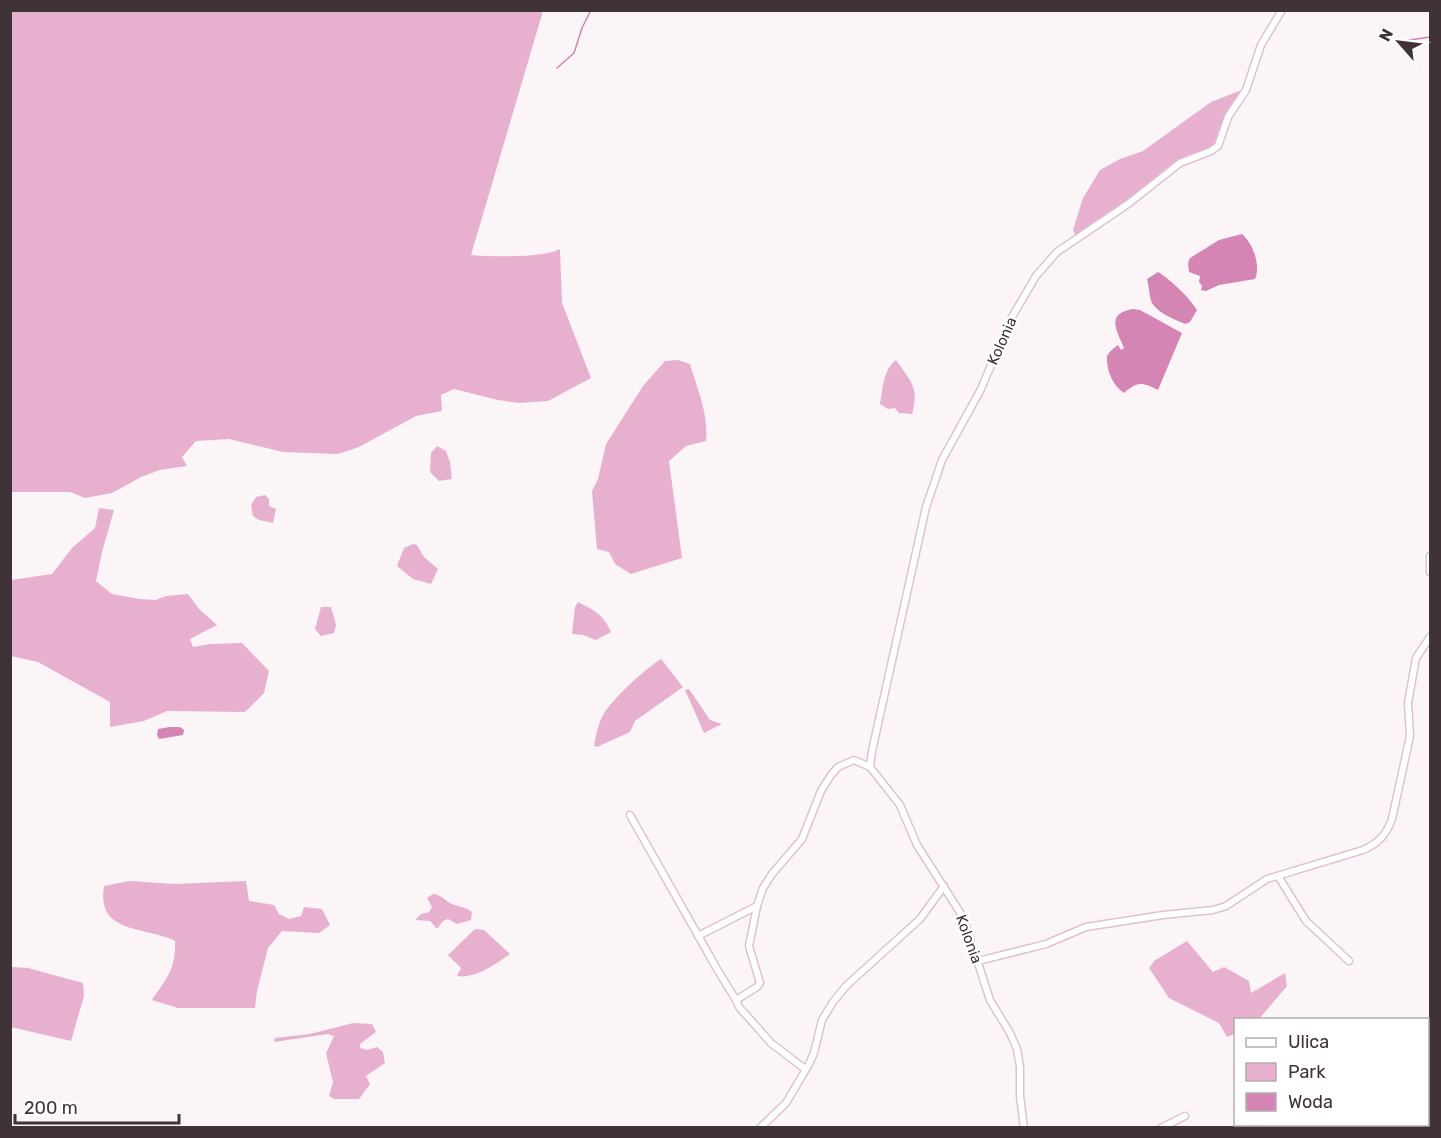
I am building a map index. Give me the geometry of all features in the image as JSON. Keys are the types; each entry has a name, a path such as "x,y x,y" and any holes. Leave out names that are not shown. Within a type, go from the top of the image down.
{"street":[{"name":"Kolonia","path":"870,767 904,599 926,507 942,460 980,391 1012,316 1036,276 1057,252 1119,210 1180,163 1211,152 1218,146 1228,117 1246,90 1261,45 1282,10"},
{"path":"1431,556 1431,572"},
{"path":"978,961 1046,944 1086,927 1213,910 1226,906 1267,879 1375,845 1388,830 1398,795 1410,736 1408,703 1416,658 1431,636"},
{"name":"Kolonia","path":"757,906 772,874 802,839 821,791 831,775 838,767 854,760 870,767 900,805 917,844 963,917 990,1000 1017,1049 1024,1128"},
{"path":"630,815 739,1007 771,1043 805,1069"},
{"path":"1278,876 1306,921 1349,961"},
{"path":"760,1128 786,1102 813,1053 822,1020 833,1002 846,986 920,919 944,886"},
{"path":"698,936 757,906"},
{"path":"736,1000 759,986 759,976 749,946 757,906"},
{"path":"1161,1128 1185,1116"}],"green space":[{"path":"10,11 543,11 471,255 530,255 560,249 562,303 591,378 548,401 519,403 454,389 441,395 442,411 416,416 359,447 338,454 283,452 229,439 196,441 182,457 187,466 160,470 141,477 112,493 85,498 70,492 11,492"},
{"path":"1242,90 1229,108 1219,139 1210,148 1180,160 1076,236 1073,230 1083,198 1100,170 1120,159 1143,151 1211,102"},
{"path":"678,360 690,364 706,421 706,441 686,446 669,461 682,558 631,574 615,564 609,552 597,549 592,491 598,479 606,444 643,386 665,361"},
{"path":"896,360 914,391 912,414 899,413 895,408 888,409 880,404 886,374"},
{"path":"437,446 446,451 452,479 439,481 430,472 431,453"},
{"path":"265,495 269,499 269,506 276,509 273,523 253,516 251,505 256,497"},
{"path":"99,508 114,510 96,581 112,594 139,599 156,600 166,596 188,594 199,609 217,625 190,639 193,647 242,643 269,671 264,693 245,712 167,711 144,721 110,727 110,702 38,662 11,656 11,580 52,574 72,548 95,528"},
{"path":"413,544 417,545 424,557 438,569 431,584 413,579 397,566 404,548"},
{"path":"578,602 598,614 611,632 596,640 572,634 575,607"},
{"path":"321,607 331,607 336,625 334,633 321,636 315,629"},
{"path":"661,659 683,687 635,721 630,732 597,747 594,746 600,723 608,708 629,685"},
{"path":"689,689 710,720 722,724 704,733 685,690"},
{"path":"129,881 174,884 246,881 249,901 274,905 279,914 289,919 301,916 304,907 322,909 330,925 319,933 282,931 268,948 255,1008 178,1008 152,1000 172,966 175,941 126,926 115,921 108,913 104,902 104,886"},
{"path":"433,894 470,910 471,920 457,924 448,919 443,921 437,929 430,921 415,920 421,914 429,912 432,907 427,898"},
{"path":"475,929 484,930 510,954 478,973 457,976 461,968 448,955"},
{"path":"1187,941 1213,972 1224,967 1249,981 1251,993 1285,973 1287,986 1260,1018 1234,1018 1234,1034 1227,1037 1219,1023 1169,998 1149,968 1154,961"},
{"path":"11,967 28,968 83,983 84,996 71,1041 11,1027"},
{"path":"1430,1019 1430,1121 1429,1120"},
{"path":"353,1023 372,1024 376,1032 360,1044 360,1048 367,1050 377,1047 383,1052 385,1063 366,1076 370,1084 359,1099 334,1099 329,1096 333,1082 326,1053 334,1036 328,1034 274,1042 275,1038 310,1034"},
{"path":"1320,1126 1425,1126 1422,1128"}],"water":[{"path":"1242,234 1250,243 1255,255 1257,274 1255,279 1219,285 1206,291 1201,290 1200,276 1189,272 1190,258 1219,240"},
{"path":"1158,272 1179,289 1197,310 1190,322 1185,324 1172,318 1152,303 1147,279"},
{"path":"1140,310 1182,333 1158,390 1140,384 1124,393 1114,383 1108,369 1109,353 1118,345 1121,350 1124,348 1116,329 1116,319 1124,311"},
{"path":"180,727 184,730 183,735 159,739 158,729"}],"waterway":[{"path":"557,68 574,53 591,10"},
{"path":"1403,41 1430,37"}]}
